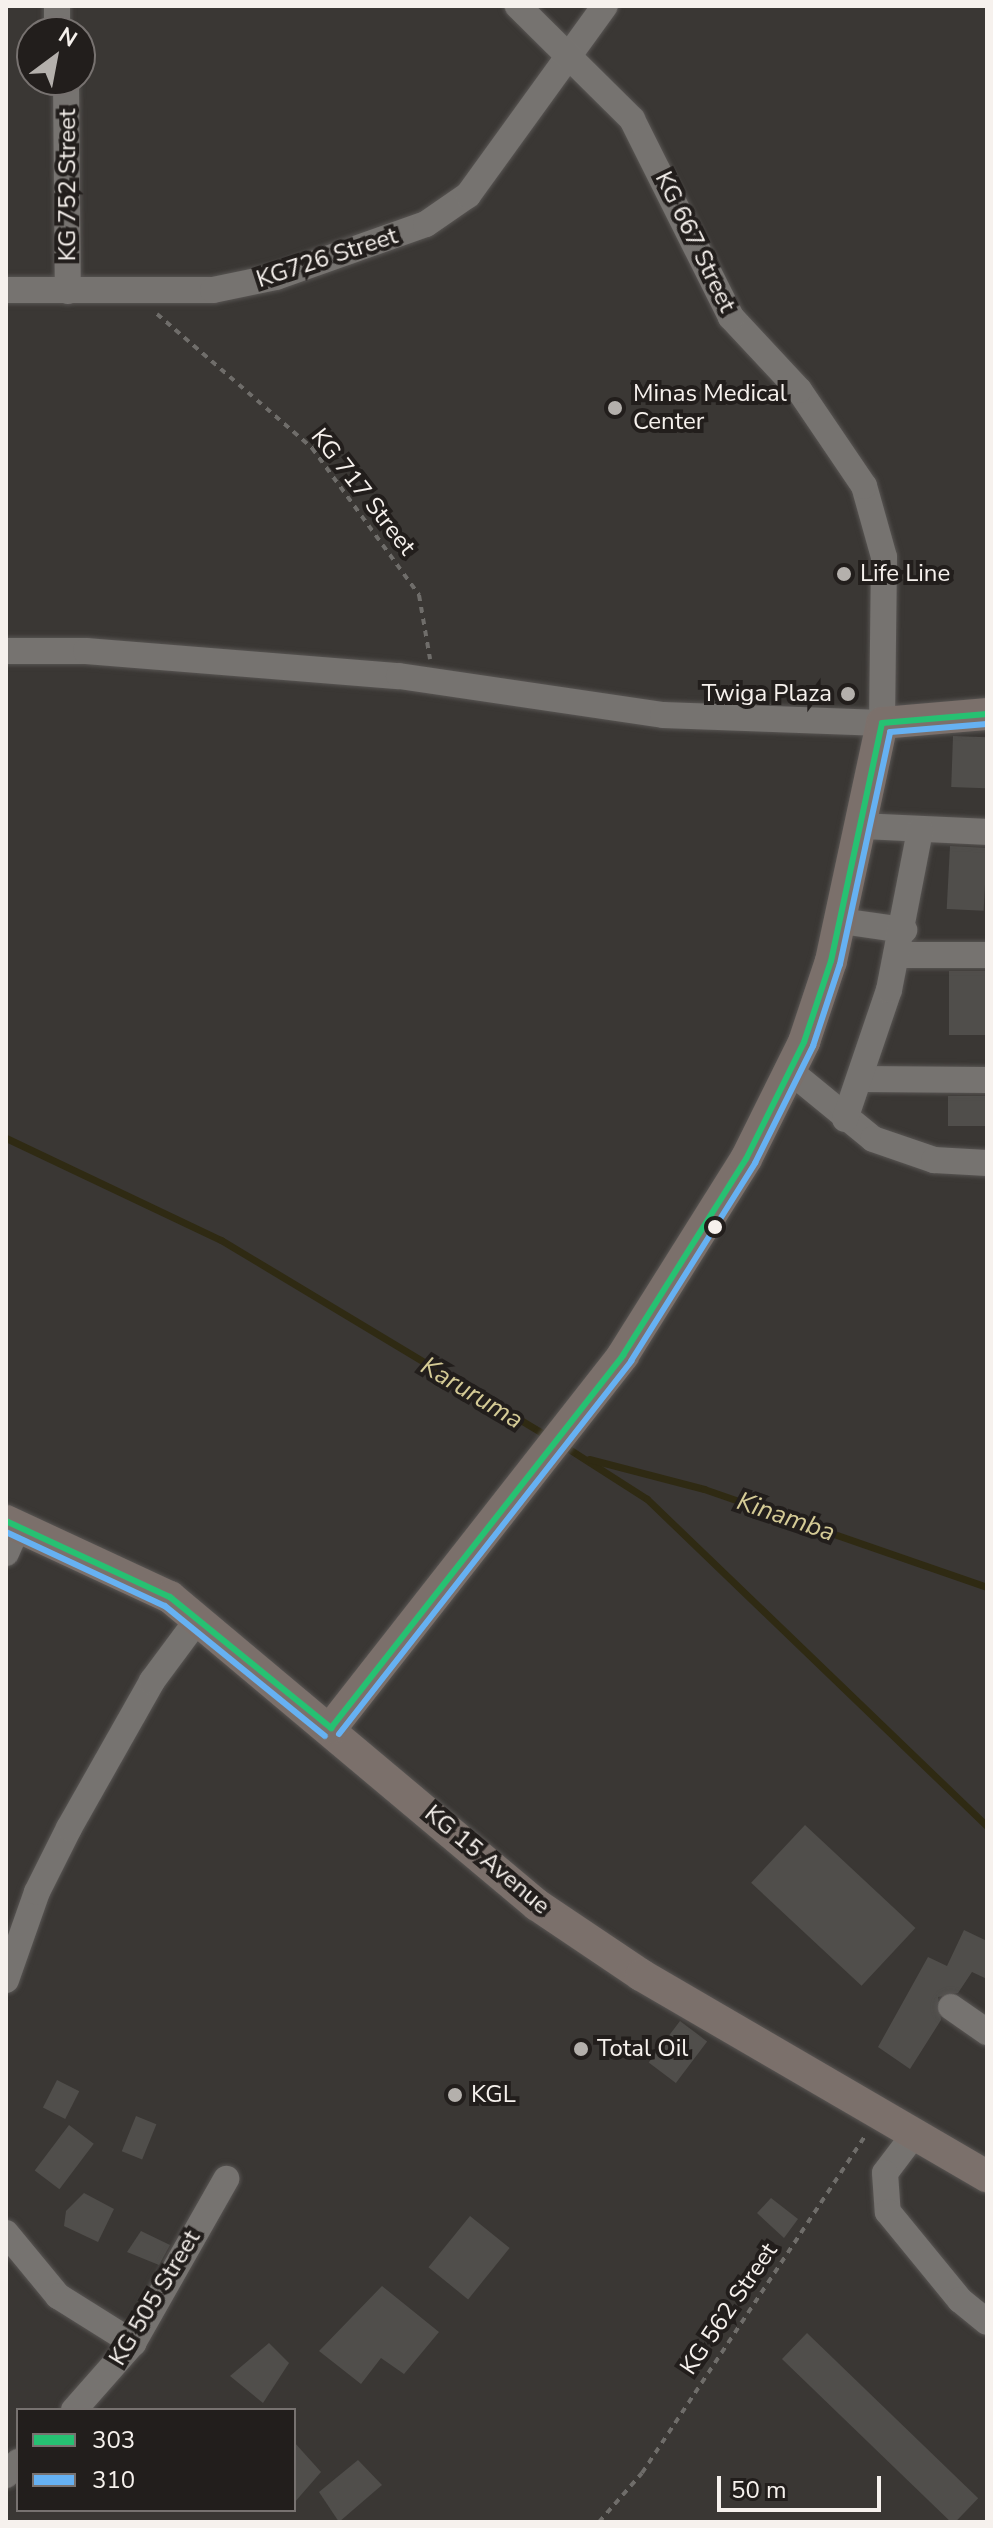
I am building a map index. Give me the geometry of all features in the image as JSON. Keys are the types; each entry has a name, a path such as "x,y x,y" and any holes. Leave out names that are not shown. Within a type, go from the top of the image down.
{"main road":[{"path":"331,1728 623,1355 723,1200 790,1071 841,921 882,723 987,714"},
{"name":"KG 15 Avenue","path":"10,1534 107,1564 198,1619 331,1728 537,1905 641,1975 881,2111 987,2176"}],"street":[{"name":"KG 667 Street","path":"518,6 568,59 632,119 731,317 799,390 864,486 884,557 882,723"},
{"name":"KG726 Street","path":"6,290 134,295 213,290 276,277 381,244 450,212 605,6"},
{"name":"KG 752 Street","path":"66,96 68,291"},
{"path":"6,651 86,651 434,682 663,715 882,723"},
{"path":"861,826 987,832"},
{"path":"845,1119 861,1079 898,955 920,830"},
{"path":"841,921 904,930"},
{"path":"898,955 987,955"},
{"path":"790,1071 873,1139 934,1160 987,1163"},
{"path":"861,1079 987,1080"},
{"path":"6,1980 37,1892 69,1828 152,1681 198,1619"},
{"path":"951,2007 987,2032"},
{"path":"916,2132 885,2173 888,2212 960,2300 987,2322"},
{"name":"KG 505 Street","path":"76,2408 133,2343 226,2179"},
{"path":"6,2233 58,2296 133,2343"}],"path":[{"name":"KG 717 Street","path":"134,295 312,448 419,595 434,682"},
{"name":"KG 562 Street","path":"599,2522 642,2473 881,2111"}],"building":[{"path":"953,736 987,737 985,788 951,787"},
{"path":"950,846 987,848 984,911 947,909"},
{"path":"949,971 987,971 987,1035 949,1035"},
{"path":"948,1096 987,1096 987,1126 948,1126"},
{"path":"805,1825 915,1928 862,1986 751,1883"},
{"path":"964,1930 987,1941 987,1979 972,1972 958,1993 938,1997 941,2020 910,2069 878,2047 928,1957 947,1966"},
{"path":"680,2021 707,2041 676,2083 649,2063"},
{"path":"57,2080 79,2091 65,2119 43,2108"},
{"path":"136,2116 156,2124 142,2159 122,2151"},
{"path":"69,2125 94,2144 59,2189 35,2171"},
{"path":"84,2193 114,2209 98,2242 64,2226 66,2211"},
{"path":"771,2198 798,2219 784,2238 757,2213"},
{"path":"470,2216 510,2248 468,2299 428,2267"},
{"path":"141,2231 170,2245 159,2265 127,2252"},
{"path":"382,2286 439,2332 404,2374 381,2358 361,2384 319,2351"},
{"path":"807,2333 978,2498 955,2522 951,2522 782,2359"},
{"path":"269,2343 289,2363 263,2403 230,2376"},
{"path":"296,2444 321,2472 296,2501"},
{"path":"358,2460 382,2485 339,2522 319,2492"}],"waterway":[{"name":"Karuruma","path":"6,1138 221,1240 547,1436"},
{"name":"Karuruma","path":"561,1444 647,1499 987,1826"},
{"name":"Kinamba","path":"589,1459 704,1489 987,1587"}],"transit line":[{"name":"303","path":"331,1728 623,1355 746,1159 804,1042 831,961 882,723 987,714"},
{"name":"310","path":"339,1734 631,1361 755,1163 813,1046 840,964 890,732 987,724"},
{"name":"303","path":"6,1521 170,1597 331,1728"},
{"name":"310","path":"6,1532 165,1606 325,1736"}],"place":[{"name":"Minas Medical Center","path":"615,408"},
{"name":"Life Line","path":"844,574"},
{"name":"Twiga Plaza","path":"848,694"},
{"name":"Total Oil","path":"581,2049"},
{"name":"KGL","path":"455,2095"}]}
